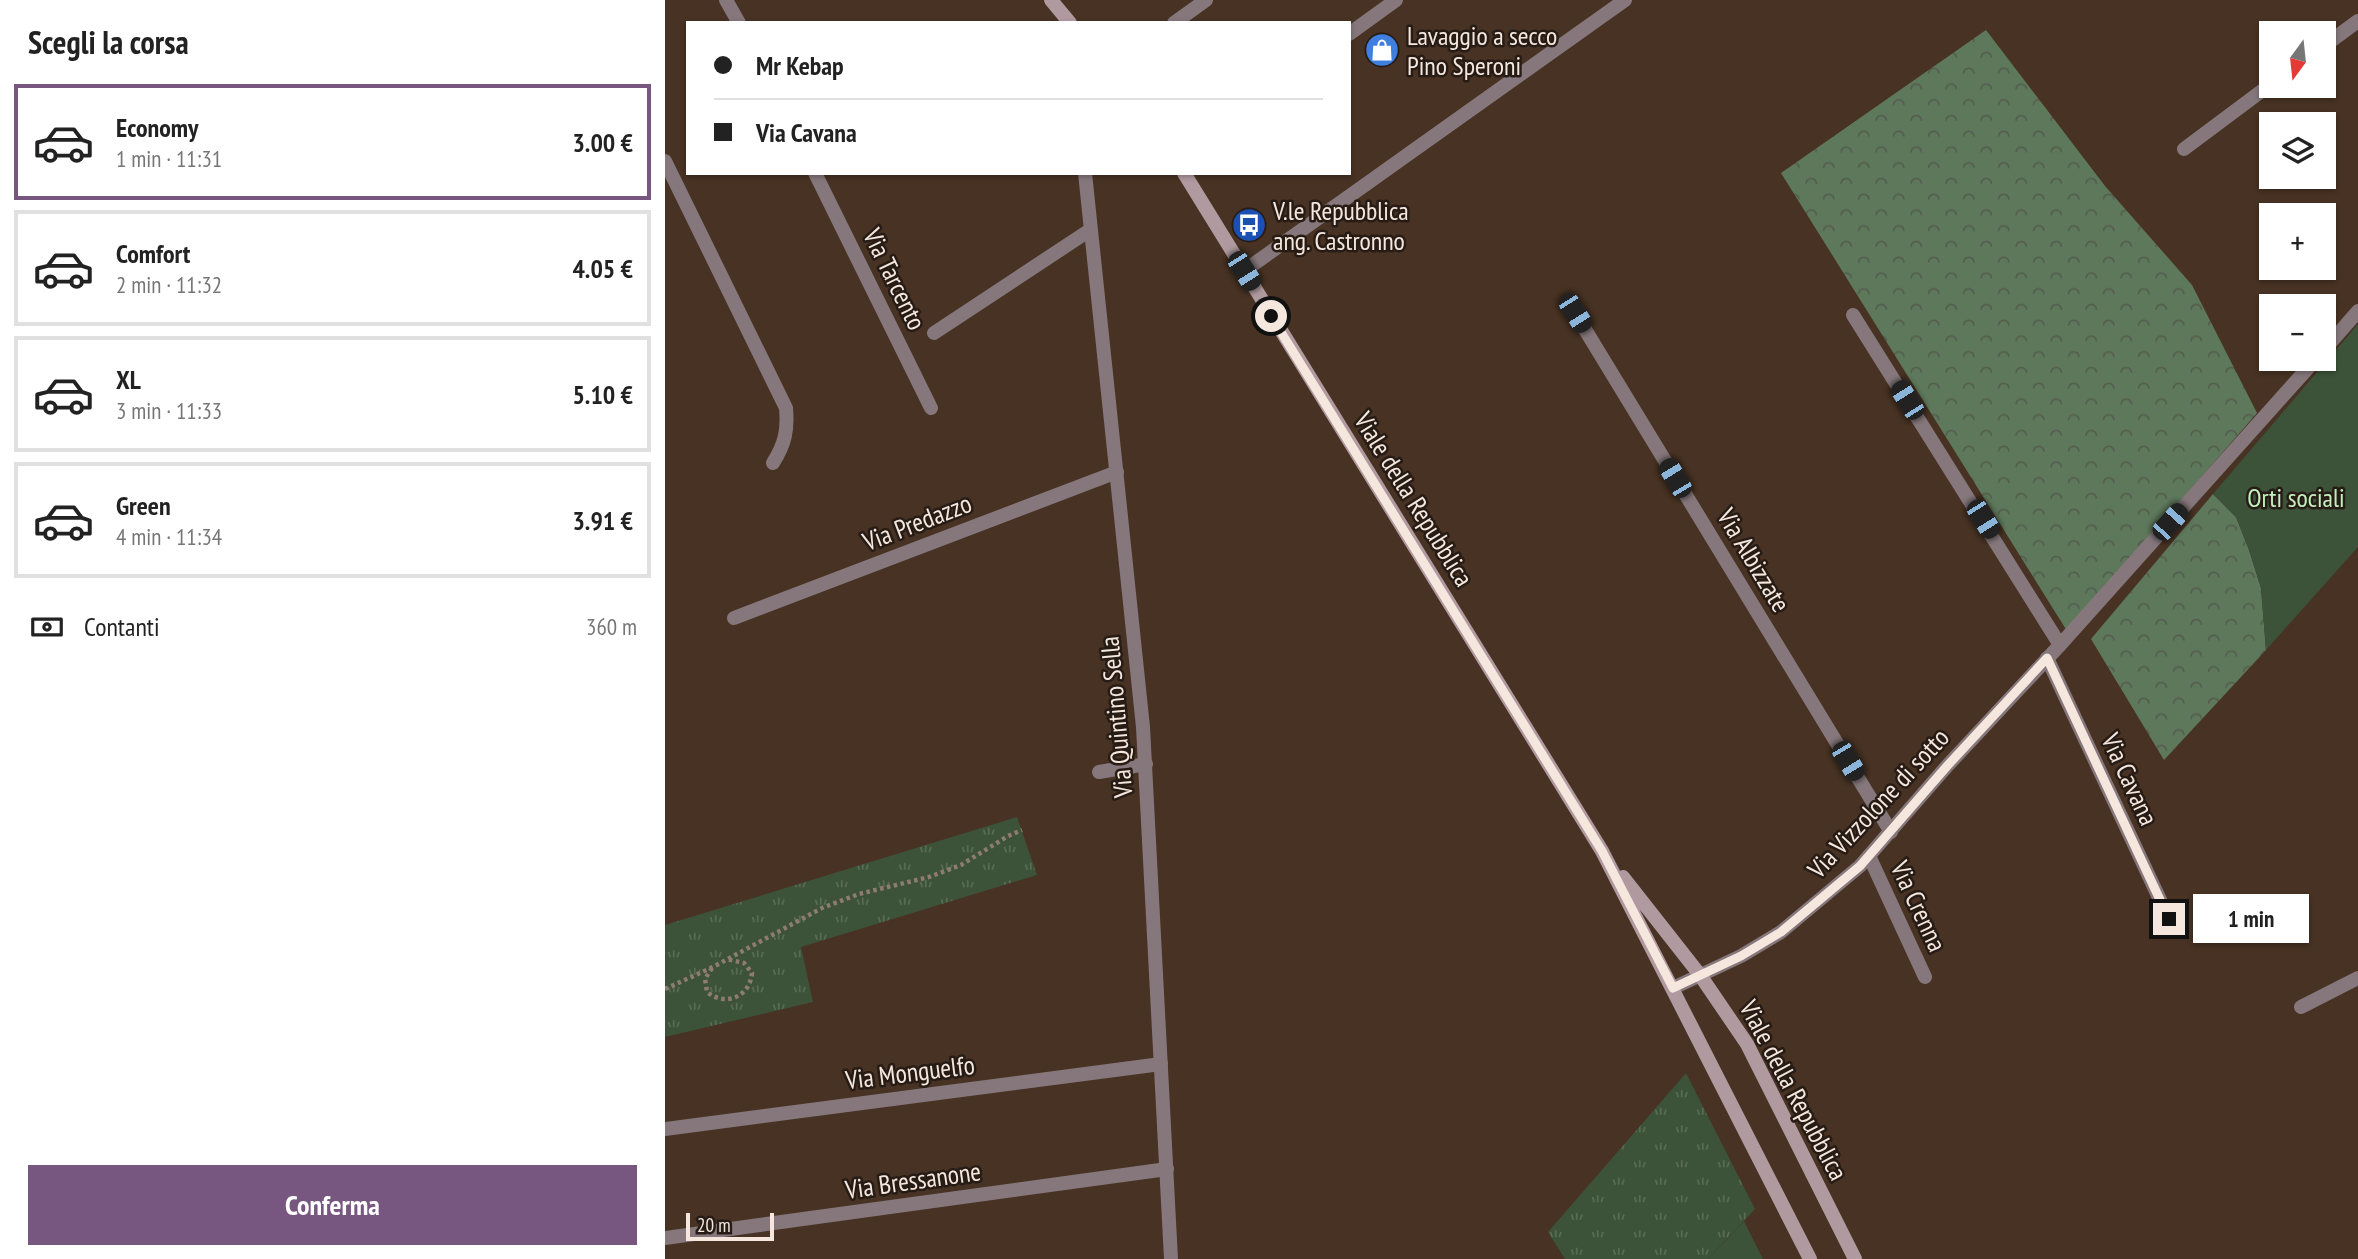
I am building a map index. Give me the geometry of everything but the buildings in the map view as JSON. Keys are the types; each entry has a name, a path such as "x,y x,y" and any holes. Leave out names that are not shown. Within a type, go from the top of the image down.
{"street":[{"path":"726,0 738,21"},
{"path":"1051,0 1068,21"},
{"path":"1177,21 1206,0"},
{"path":"1351,33 1396,0"},
{"path":"1244,271 1625,0"},
{"path":"2336,37 2358,21"},
{"path":"2184,149 2259,93"},
{"path":"665,161 786,408 787,429 783,448 773,463"},
{"name":"Via Tarcento","path":"816,175 931,408"},
{"name":"Via Quintino Sella","path":"1085,175 1146,764 1171,1259"},
{"name":"Viale della Repubblica","path":"1185,175 1602,851 1810,1259"},
{"path":"934,333 1090,230"},
{"path":"2336,336 2358,311"},
{"name":"Via Albizzate","path":"1575,313 1891,832"},
{"path":"1853,315 2060,645"},
{"name":"Via Vizzolone di sotto","path":"1673,988 1741,956 1781,932 1869,856 1948,765 2060,645 2305,371"},
{"name":"Via Predazzo","path":"734,618 1117,472"},
{"name":"Via Cavana","path":"2047,658 2169,919"},
{"path":"1099,772 1146,764"},
{"name":"Viale della Repubblica","path":"1602,851 1700,975 1747,1044 1855,1259"},
{"name":"Via Crenna","path":"1869,856 1925,977"},
{"path":"2301,1007 2358,978"},
{"name":"Via Monguelfo","path":"665,1129 1161,1064"},
{"name":"Via Bressanone","path":"665,1238 1167,1169"}],"path":[{"path":"665,989 713,967 822,908 859,894 929,877 961,865 1022,830"},
{"path":"713,967 705,979 707,992 721,1000 737,997 749,987 752,974 744,963 726,959"}],"green space":[{"path":"1986,30 2105,186 2192,285 2257,413 2067,631 1781,173"},
{"name":"Orti sociali","path":"2358,324 2358,547 2266,650 2261,588 2249,550 2236,517 2213,494 2318,371 2336,371 2336,350"},
{"path":"2213,494 2236,517 2249,550 2261,588 2266,650 2164,760 2091,639"},
{"path":"1017,817 1037,875 801,947 813,1002 665,1037 665,925"},
{"path":"1686,1073 1755,1209 1708,1259 1565,1259 1548,1232"},
{"path":"1744,1221 1763,1259 1708,1259"}],"place":[{"name":"Lavaggio a secco Pino Speroni","path":"1382,50"},
{"name":"V.le Repubblica ang. Castronno","path":"1249,225"}],"route":[{"path":"1271,316 1602,851 1673,988 1741,956 1781,932 1860,866 2047,658 2169,919"}]}
